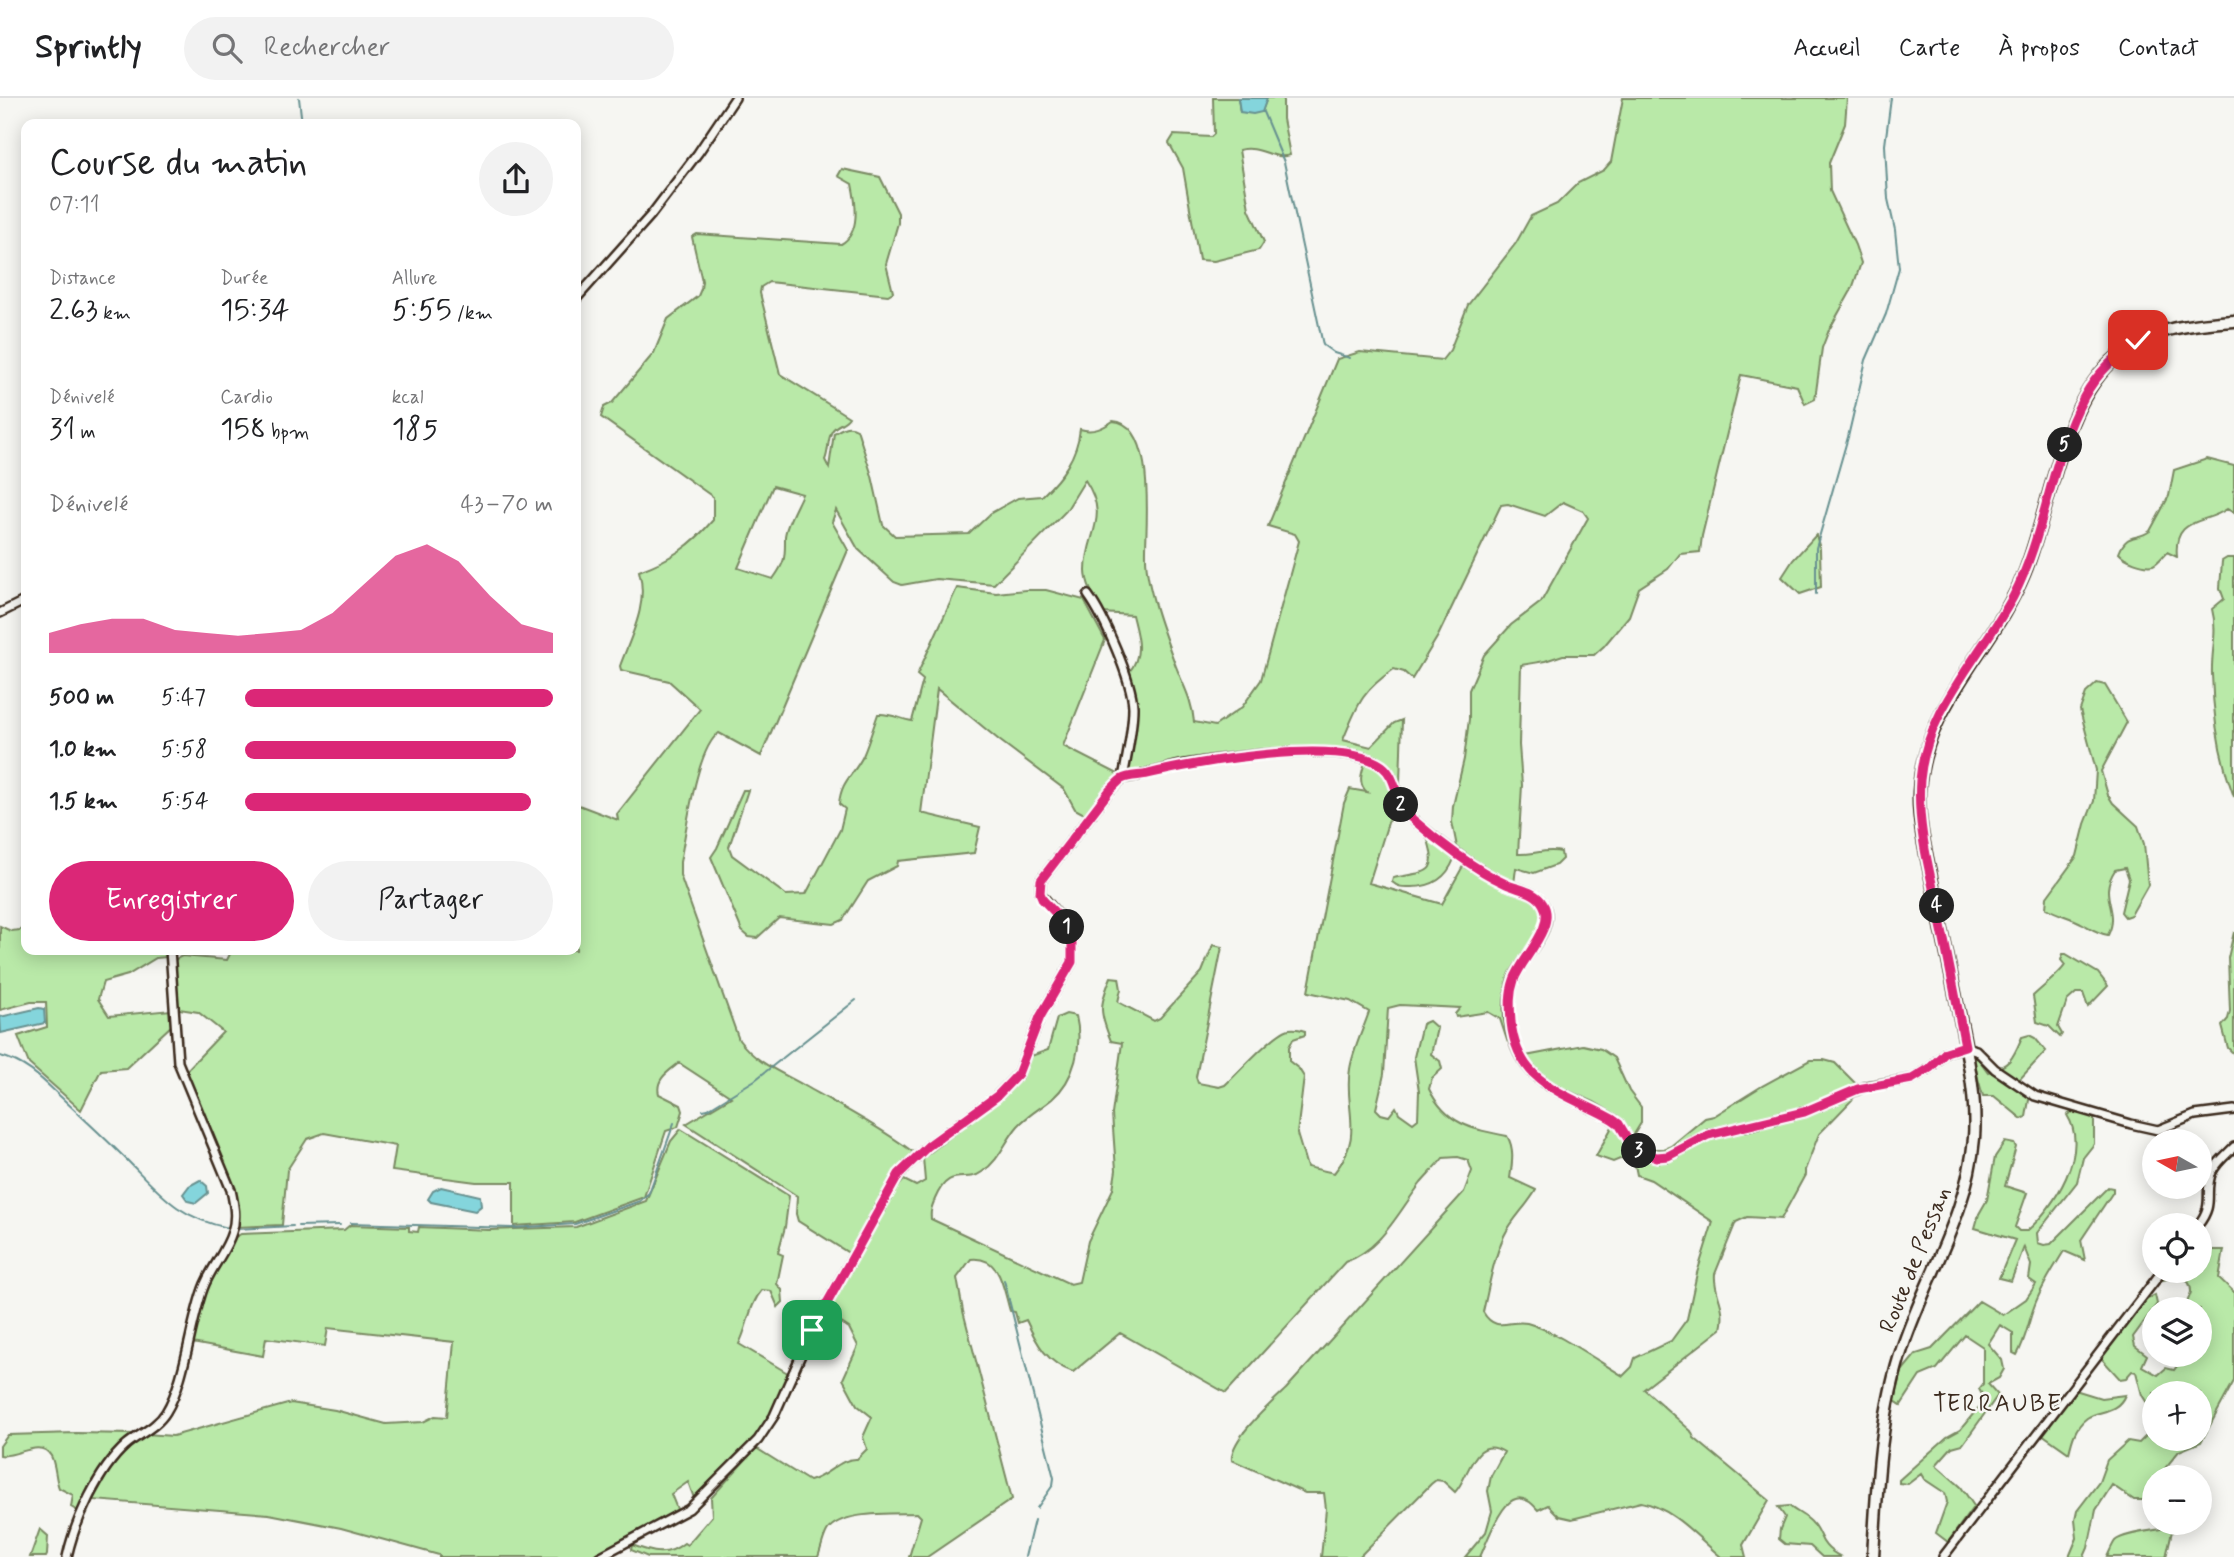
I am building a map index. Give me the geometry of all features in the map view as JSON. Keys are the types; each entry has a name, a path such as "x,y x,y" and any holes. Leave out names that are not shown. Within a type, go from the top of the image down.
{"main road":[{"name":"Route de Pessan","path":"1873,1557 1880,1450 1895,1374 1911,1324 1950,1235 1969,1176 1975,1117 1965,1046 1920,817 1920,776 1930,736 1939,715 1999,621 2023,575 2076,412 2095,380 2122,352 2155,333 2195,323 2234,321"}],"street":[{"path":"581,293 651,215 735,98"},
{"path":"1088,595 1108,633 1132,695 1133,710 1123,778"},
{"path":"0,613 21,602"},
{"path":"599,1557 689,1509 758,1440 774,1416 812,1330 899,1174 928,1146 997,1096 1018,1074 1037,1023 1072,962 1072,936 1064,922 1043,900 1040,893 1041,880 1110,790 1123,778 1187,764 1287,752 1351,755 1381,765 1389,774 1402,807 1410,817 1489,875 1536,896 1543,902 1547,911 1544,929 1517,972 1510,996 1512,1038 1515,1046 1535,1075 1554,1090 1619,1124 1632,1146 1647,1155 1668,1156 1708,1135 1804,1112 1858,1089 1912,1079 1930,1068 1946,1052 1965,1046 1976,1050 1995,1069 2035,1096 2131,1124 2158,1130 2195,1115 2234,1110"},
{"path":"67,1557 79,1517 113,1457 166,1413 174,1396 203,1288 232,1232 234,1206 231,1190 178,1062 170,955"},
{"path":"2206,1213 2212,1173 2234,1147"},
{"path":"1943,1557 2153,1283"}],"green space":[{"path":"1213,98 1238,98 1240,112 1262,111 1267,98 1283,98 1283,119 1290,155 1278,156 1253,149 1239,150 1249,209 1264,242 1259,250 1214,261 1199,260 1183,168 1169,143 1174,135 1211,137 1214,134"},
{"path":"1623,98 1847,98 1845,124 1829,163 1830,191 1861,263 1852,289 1822,348 1815,399 1805,404 1797,386 1741,375 1700,552 1680,554 1668,569 1639,588 1629,616 1594,655 1563,655 1521,665 1519,745 1522,785 1518,854 1561,852 1562,859 1556,865 1534,873 1516,868 1514,884 1489,871 1457,847 1452,822 1453,806 1464,759 1469,690 1484,655 1511,625 1541,602 1588,518 1583,511 1563,502 1545,516 1508,504 1501,505 1438,636 1412,679 1404,672 1394,669 1367,692 1357,708 1343,740 1371,747 1394,723 1402,720 1400,783 1389,800 1392,810 1369,883 1442,904 1463,866 1507,890 1533,898 1538,901 1544,914 1539,931 1513,968 1506,983 1509,1024 1507,1040 1500,1019 1488,1012 1456,1017 1455,1014 1460,1008 1400,1005 1388,1008 1384,1074 1376,1109 1389,1116 1396,1107 1399,1113 1413,1123 1418,1119 1419,1091 1414,1057 1422,1024 1429,1021 1437,1028 1431,1054 1440,1061 1442,1069 1432,1078 1429,1089 1436,1101 1443,1110 1461,1123 1507,1136 1512,1151 1510,1178 1536,1190 1511,1224 1500,1245 1483,1312 1488,1319 1498,1324 1521,1322 1550,1332 1623,1376 1632,1367 1635,1358 1671,1341 1687,1319 1697,1273 1713,1222 1651,1180 1637,1175 1635,1165 1646,1149 1664,1149 1671,1146 1705,1118 1714,1116 1810,1060 1835,1063 1856,1084 1857,1092 1852,1100 1819,1134 1805,1175 1781,1219 1747,1217 1736,1222 1715,1274 1722,1313 1721,1329 1644,1389 1691,1431 1694,1438 1769,1500 1743,1545 1746,1557 1721,1557 1694,1532 1653,1505 1641,1502 1572,1519 1559,1516 1548,1505 1538,1510 1527,1500 1518,1498 1502,1511 1480,1557 1465,1557 1486,1532 1492,1511 1488,1491 1491,1476 1504,1452 1486,1448 1474,1460 1455,1492 1443,1481 1436,1480 1359,1557 1321,1557 1326,1509 1324,1493 1305,1493 1232,1460 1237,1442 1252,1422 1286,1389 1464,1192 1472,1171 1468,1160 1458,1157 1443,1158 1379,1239 1358,1256 1345,1262 1226,1393 1120,1333 1073,1372 1064,1368 1044,1352 1026,1320 1018,1323 1015,1312 1010,1311 995,1268 981,1259 971,1259 957,1278 963,1311 1012,1499 927,1557 909,1557 921,1517 917,1513 869,1514 843,1519 827,1531 818,1557 648,1557 631,1550 632,1545 653,1552 666,1552 684,1543 687,1545 712,1516 711,1498 756,1448 809,1481 845,1461 857,1459 867,1449 863,1437 872,1417 857,1405 843,1379 858,1346 849,1328 827,1314 895,1190 904,1180 916,1186 925,1181 923,1158 998,1100 1019,1077 1031,1056 1048,1050 1057,1018 1066,1014 1076,1016 1078,1050 1072,1072 1066,1082 1052,1099 1018,1126 998,1156 982,1172 946,1182 935,1199 931,1219 1070,1284 1079,1282 1088,1241 1113,1189 1116,1170 1112,1114 1122,1043 1111,1041 1102,1009 1111,977 1119,978 1121,989 1118,1002 1154,1021 1160,1018 1202,972 1213,945 1222,947 1196,1077 1198,1083 1219,1087 1225,1085 1282,1032 1289,1029 1305,1031 1305,1035 1293,1039 1289,1047 1289,1061 1304,1077 1297,1134 1307,1167 1334,1173 1344,1159 1351,1133 1350,1069 1369,1012 1350,1001 1308,992 1344,803 1350,789 1367,792 1361,780 1367,757 1341,751 1283,749 1220,756 1135,774 1127,772 1138,707 1129,672 1138,652 1137,637 1132,615 1102,613 1088,581 1087,558 1097,516 1093,494 1085,480 1066,511 994,584 936,579 902,585 894,582 858,549 836,510 832,522 848,550 761,756 719,733 711,742 698,773 680,862 680,875 739,1040 770,1067 887,1134 913,1152 883,1195 869,1228 852,1255 798,1221 797,1196 686,1124 731,1097 679,1063 664,1076 658,1089 659,1094 681,1105 683,1111 678,1127 666,1131 644,1197 575,1222 514,1226 514,1182 476,1182 392,1171 396,1146 324,1133 307,1139 287,1170 282,1225 237,1227 237,1205 183,1074 223,1032 198,1012 179,1009 172,961 182,956 227,960 230,955 581,955 581,806 618,820 617,814 700,709 669,681 621,670 620,666 640,608 642,583 639,571 680,551 705,529 713,520 713,497 601,417 604,407 612,403 654,353 668,319 698,296 702,281 692,237 697,234 841,244 852,233 856,217 852,184 838,176 842,169 880,177 898,213 898,223 886,264 893,292 888,295 769,282 761,287 760,293 780,374 849,417 830,434 825,460 829,468 834,433 848,427 857,429 872,476 883,525 895,536 969,534 991,513 1018,498 1042,496 1067,466 1076,449 1080,429 1098,429 1113,421 1127,427 1137,439 1143,458 1147,502 1147,569 1156,610 1189,698 1194,722 1215,726 1242,707 1261,680 1299,541 1295,534 1268,526 1337,359 1360,352 1442,360 1450,350 1468,305 1516,243 1531,216 1557,204 1578,183 1604,170 1611,162","holes":["773,486 802,494 789,521 783,563 773,579 738,568"]},
{"path":"2207,459 2234,466 2234,513 2227,509 2185,528 2177,544 2177,557 2167,552 2157,563 2144,565 2122,556 2119,553 2125,542 2150,531 2169,496 2174,470"},
{"path":"1816,535 1820,549 1821,587 1800,594 1782,577 1793,560"},
{"path":"2234,558 2234,797 2218,737 2212,674 2212,609 2224,599 2220,588 2222,561"},
{"path":"957,588 996,593 1046,590 1084,600 1105,640 1063,746 1118,774 1116,778 1086,815 1075,809 1064,789 937,689 921,813 980,827 974,853 898,861 897,866 868,881 843,920 834,924 779,918 757,938 749,937 742,931 711,857 743,790 748,790 729,847 732,855 786,895 806,894 840,830 845,809 839,804 842,789 863,756 878,714 912,721 923,680 917,675"},
{"path":"2097,683 2105,685 2127,722 2101,771 2113,803 2138,826 2144,844 2148,885 2131,915 2125,917 2121,912 2129,879 2125,868 2115,870 2108,888 2112,918 2108,935 2046,908 2047,897 2077,856 2094,801 2096,770 2080,710 2086,693"},
{"path":"1427,837 1454,859 1447,872 1436,881 1423,886 1403,887 1394,884 1393,878 1428,870 1432,859"},
{"path":"0,926 11,931 20,930 21,955 166,955 128,975 103,982 98,999 109,1016 171,1010 172,1025 126,1068 101,1070 81,1110 29,1064 18,1036 47,1027 46,1002 31,1002 0,1010"},
{"path":"2234,932 2234,1054 2228,1048 2222,1026 2230,1011 2228,958"},
{"path":"2063,954 2098,973 2108,986 2088,1007 2083,993 2076,993 2067,1001 2058,1027 2062,1034 2060,1037 2049,1026 2037,1022 2033,996 2063,969"},
{"path":"2029,1035 2046,1051 2018,1081 2036,1092 2029,1100 2026,1117 2022,1119 1994,1096 1983,1096 1973,1061 1977,1057 1988,1072 2002,1067 2010,1060 2022,1037"},
{"path":"1583,1045 1601,1049 1614,1058 1629,1091 1641,1107 1641,1123 1626,1147 1625,1157 1613,1162 1596,1156 1618,1116 1555,1085 1538,1071 1526,1056"},
{"path":"2072,1112 2094,1117 2094,1144 2083,1158 2077,1182 2037,1233 2038,1243 2051,1244 2108,1187 2113,1188 2113,1192 2081,1240 2085,1260 2064,1251 2052,1271 2037,1300 2017,1355 2013,1353 2013,1333 2000,1325 1988,1344 2002,1360 2004,1369 1999,1378 1988,1384 1998,1395 1963,1444 1952,1447 1936,1465 1961,1487 1974,1506 1948,1542 1936,1533 1947,1502 1945,1493 1921,1474 1908,1484 1899,1483 1899,1480 1947,1437 1960,1430 1985,1400 1979,1389 1983,1384 1983,1347 1965,1335 1937,1369 1920,1376 1901,1405 1895,1401 1902,1371 1916,1354 1932,1349 1979,1301 2003,1315 2026,1299 2036,1284 2029,1279 2031,1265 2024,1247 2011,1281 1999,1278 2015,1240 1975,1228 1987,1200 1995,1157 2005,1142 2016,1147 2005,1186 2027,1193 2015,1227 2019,1231 2027,1231 2038,1220 2058,1193 2072,1161 2073,1130 2067,1115"},
{"path":"681,1129 789,1196 778,1253 783,1255 777,1284 782,1290 783,1302 778,1307 771,1291 762,1290 754,1302 739,1344 791,1375 775,1409 757,1436 736,1459 694,1498 688,1482 671,1494 677,1509 644,1531 591,1557 439,1557 341,1528 269,1514 93,1500 114,1462 146,1434 173,1436 291,1403 335,1410 386,1424 423,1422 435,1416 447,1417 454,1342 328,1328 325,1346 266,1338 263,1356 192,1343 207,1289 234,1238 241,1234 344,1230 350,1225 409,1227 409,1231 418,1232 419,1227 489,1230 576,1227 646,1201 671,1141"},
{"path":"2224,1250 2219,1278 2234,1292 2234,1381 2212,1422 2212,1381 2142,1381 2142,1395 2136,1372 2132,1371 2126,1378 2120,1379 2101,1358 2142,1302 2142,1325 2133,1337 2135,1346 2142,1351 2142,1367 2158,1375 2166,1368 2174,1370 2176,1367 2212,1367 2212,1297 2189,1297 2188,1283 2212,1283 2212,1251"},
{"path":"2075,1390 2101,1398 2125,1395 2113,1409 2092,1415 2080,1425 2069,1453 2042,1434"},
{"path":"133,1434 101,1469 78,1511 71,1507 73,1495 59,1488 53,1460 46,1451 34,1448 0,1455 0,1446 8,1435"},
{"path":"2142,1440 2142,1451 2179,1451 2168,1465 2142,1465 2142,1500 2134,1500 2112,1485 2096,1510 2084,1557 2069,1557 2077,1538 2077,1511 2099,1482 2107,1460 2128,1441 2139,1443"},
{"path":"1789,1506 1806,1517 1827,1547 1841,1557 1822,1557 1810,1546 1785,1544 1779,1539 1785,1517 1778,1507"},
{"path":"40,1529 48,1536 47,1555 30,1557"},
{"path":"2142,1532 2142,1535 2171,1535 2166,1557 2107,1557 2115,1541"}],"water":[{"path":"1238,98 1267,98 1262,112 1253,114 1240,112"},
{"path":"44,1009 45,1023 1,1033 0,1017"},
{"path":"200,1180 207,1186 208,1193 196,1203 188,1201 183,1194 189,1186"},
{"path":"441,1187 480,1196 481,1206 475,1211 431,1202 428,1199 433,1191"}],"waterway":[{"path":"299,98 301,119"},
{"path":"1816,594 1816,548 1848,437 1866,360 1886,314 1899,268 1888,199 1885,145 1891,98"},
{"path":"1263,112 1284,162 1323,345 1334,353 1350,358"},
{"path":"703,1110 755,1080 856,1000"},
{"path":"0,1056 26,1067 41,1078 170,1202 196,1218 229,1228"},
{"path":"351,1223 512,1228 575,1224 640,1201 649,1193 674,1123"},
{"path":"298,1226 340,1225"},
{"path":"237,1229 293,1226"},
{"path":"1004,1280 1054,1478 1053,1485 1037,1508"},
{"path":"1025,1557 1034,1520"}],"district":[{"name":"TERRAUBE","path":"1998,1404"}],"route":[{"path":"812,1330 899,1174 914,1157 997,1096 1018,1074 1040,1017 1072,962 1072,936 1064,922 1043,900 1040,893 1041,880 1110,790 1123,778 1187,764 1287,752 1351,755 1381,765 1389,774 1406,814 1489,875 1530,893 1543,902 1547,911 1544,929 1517,972 1510,996 1512,1038 1515,1046 1535,1075 1554,1090 1612,1119 1619,1124 1632,1146 1647,1155 1657,1157 1676,1154 1719,1131 1804,1112 1867,1086 1912,1079 1930,1068 1946,1052 1965,1046 1920,817 1920,776 1925,752 1939,715 1999,621 2023,575 2076,412 2095,380 2109,363 2138,340"}]}
